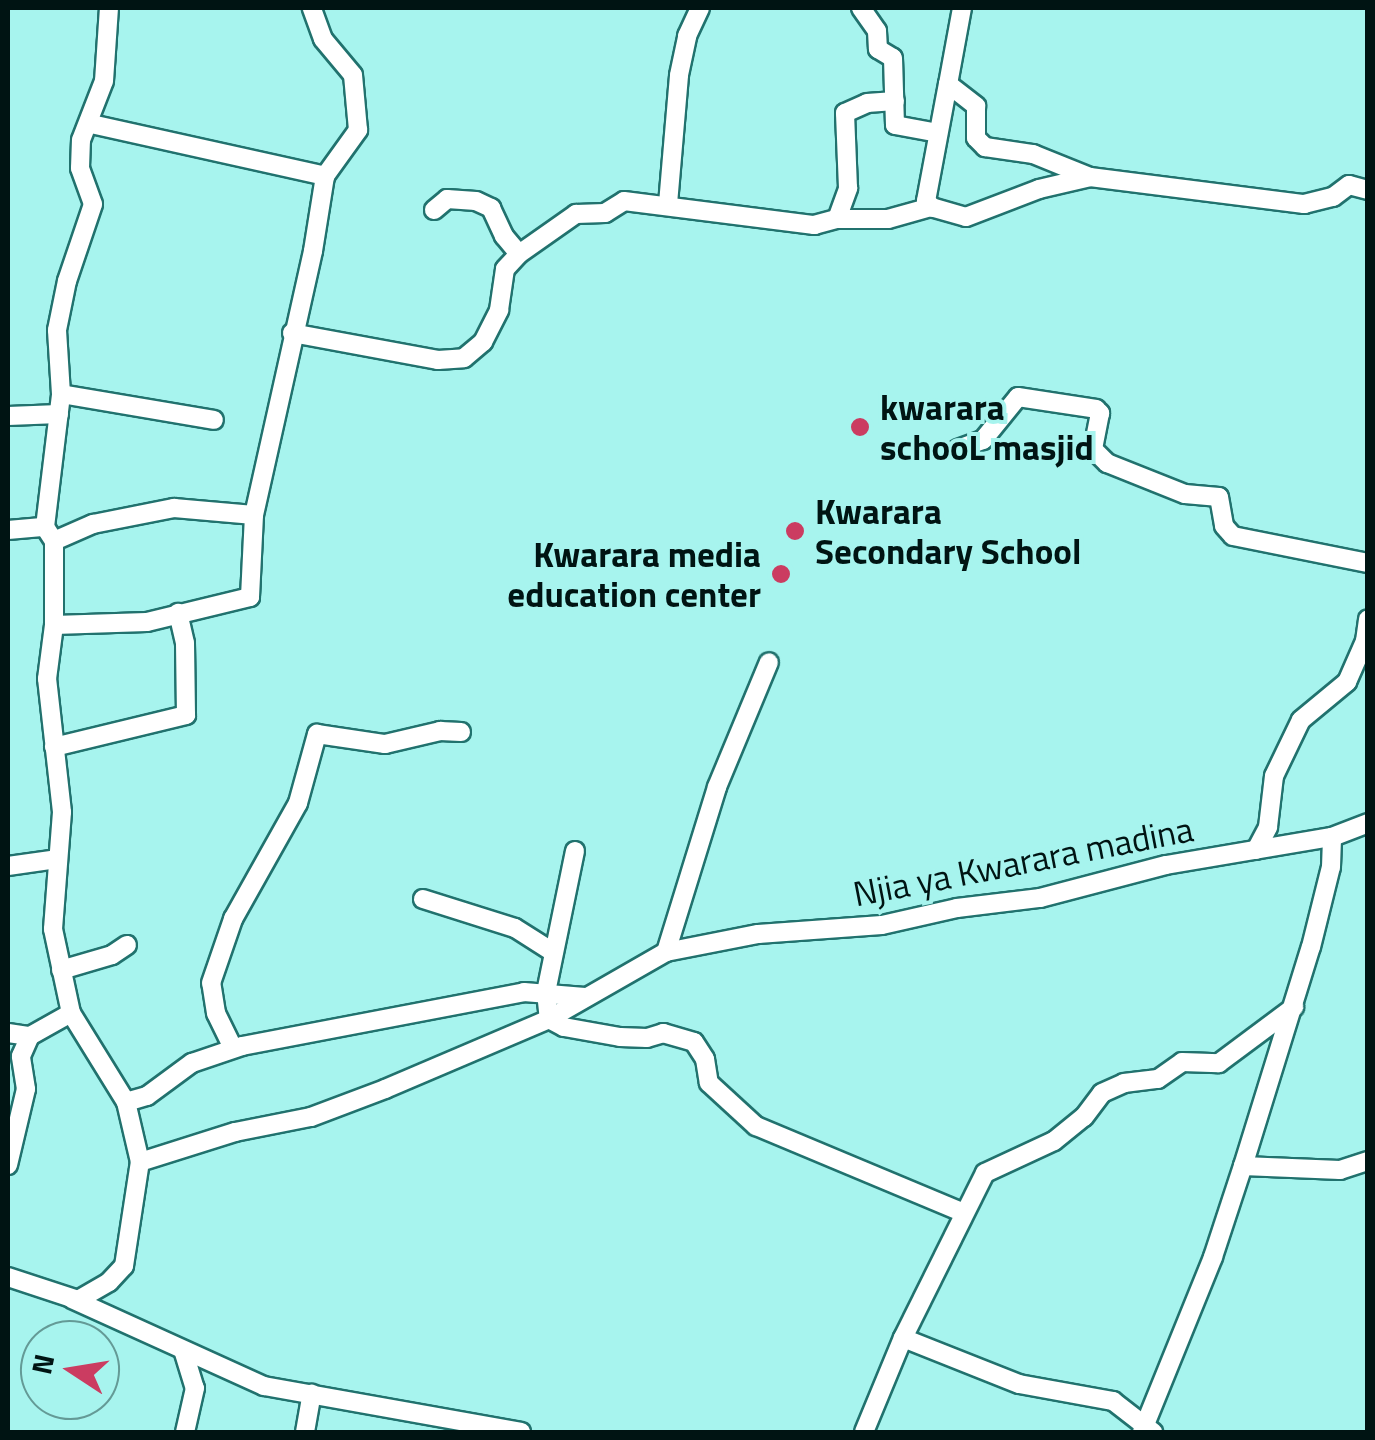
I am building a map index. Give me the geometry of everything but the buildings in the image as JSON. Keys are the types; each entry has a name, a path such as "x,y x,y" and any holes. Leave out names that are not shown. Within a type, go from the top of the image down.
{"street":[{"path":"8,1289 78,1300 108,1282 124,1266 140,1162 126,1102 71,1013 53,930 62,812 47,679 54,625 50,534 61,394 58,330 66,281 93,204 80,168 80,140 90,124 104,81 109,8"},
{"path":"54,625 146,622 250,597 254,515 325,176 352,142 358,123 353,75 324,39 312,8"},
{"path":"668,204 679,75 687,36 703,8"},
{"path":"861,8 877,31 878,49 893,58 896,125 938,133"},
{"path":"933,208 926,201 962,8"},
{"path":"948,84 976,106 976,138 985,147 1033,154 1090,177 1304,204 1332,197 1349,184 1368,190"},
{"path":"837,220 848,188 845,113 867,103 895,101"},
{"path":"90,124 325,176"},
{"path":"292,334 438,360 464,358 484,342 500,310 505,269 519,254 576,214 605,213 624,201 814,225 837,220 888,219 933,208 966,217 1039,188 1090,177"},
{"path":"434,210 447,200 476,201 491,208 504,236 519,254"},
{"path":"61,394 214,420"},
{"path":"958,449 984,440 1018,398 1096,409 1100,414 1093,449 1107,463 1175,491 1220,497 1224,526 1232,536 1368,563"},
{"path":"8,416 59,414"},
{"path":"8,530 50,534 174,508 254,515"},
{"path":"54,747 186,715 185,643 178,613"},
{"path":"1256,850 1268,827 1274,776 1301,720 1320,700 1347,682 1366,641 1368,620"},
{"path":"666,952 717,787 769,662"},
{"path":"233,1048 216,1013 211,983 233,919 298,803 317,734 385,744 440,731 461,732"},
{"name":"Njia ya Kwarara madina","path":"140,1162 235,1132 311,1117 549,1019 666,952 758,934 882,925 956,908 1040,898 1166,865 1332,837 1368,822"},
{"path":"903,1338 1019,1384 1112,1402 1147,1430 1213,1256 1294,1007 1330,866 1332,837"},
{"path":"575,851 546,992 549,1019 564,1027 620,1037 646,1038 663,1032 694,1042 705,1059 708,1083 756,1126 964,1213"},
{"path":"8,866 57,859"},
{"path":"423,899 516,928 554,952"},
{"path":"62,970 112,955 126,944"},
{"path":"126,1102 146,1096 192,1063 233,1048 524,992 585,997"},
{"path":"864,1432 903,1338 986,1173 1054,1142 1084,1117 1102,1093 1124,1084 1158,1079 1182,1062 1219,1062 1294,1007"},
{"path":"8,1165 26,1089 21,1056 30,1036 71,1013"},
{"path":"8,1033 30,1036"},
{"path":"1243,1166 1340,1170 1368,1161"},
{"path":"8,1276 78,1300 184,1354 264,1386 520,1432"},
{"path":"184,1354 195,1388 185,1432"},
{"path":"306,1432 312,1394"}],"place":[{"name":"kwarara schooL masjid","path":"860,427"},
{"name":"Kwarara Secondary School","path":"795,531"},
{"name":"Kwarara media education center","path":"781,574"}]}
